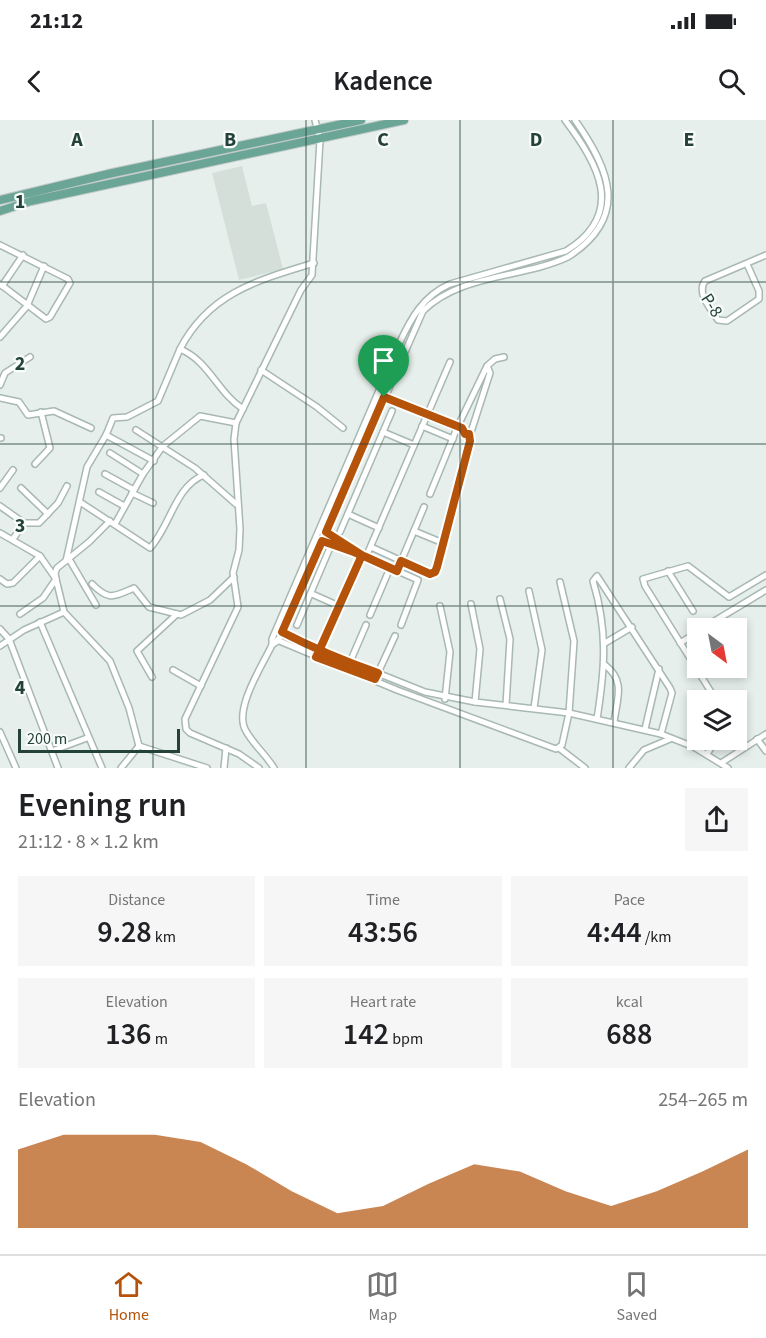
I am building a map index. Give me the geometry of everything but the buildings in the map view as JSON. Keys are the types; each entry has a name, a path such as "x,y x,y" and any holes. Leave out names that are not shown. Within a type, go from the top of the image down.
{"main road":[{"path":"0,200 77,181 361,120"},
{"path":"0,211 31,201 228,156 320,140 404,120"}],"street":[{"path":"259,768 254,762 226,748 205,741 186,729 185,719 238,607 234,577 240,541 236,504 234,439 236,423 301,290 312,275 320,140 315,120"},
{"path":"323,531 409,320 427,298 450,284 566,251 587,233 601,207 603,188 594,162 565,120"},
{"path":"274,768 246,731 242,721 242,708 384,397 417,318 431,302 450,292 568,257 580,249 600,227 610,200 609,187 593,146 574,120"},
{"path":"0,246 23,255 68,279 70,283 48,318 44,319 1,286 23,255"},
{"path":"747,264 766,255"},
{"path":"96,605 68,560 87,466 114,418 127,417 158,401 188,334 218,301 314,263"},
{"name":"P-8","path":"747,264 759,291 759,299 727,321 718,320 702,293 705,281 747,264"},
{"path":"0,337 27,306 44,266"},
{"path":"180,348 205,366 229,399 243,409"},
{"path":"0,385 5,373 30,357"},
{"path":"430,494 487,366 495,359 504,357"},
{"path":"318,654 339,606 364,556 371,547 450,362"},
{"path":"371,547 432,574 437,567 470,441 471,426 490,374 487,366"},
{"path":"261,370 317,407 343,428"},
{"path":"378,394 469,434"},
{"path":"0,398 19,402 28,415 54,411 91,428"},
{"path":"340,532 392,411"},
{"path":"35,464 50,448 41,412"},
{"path":"139,746 126,699 110,661 64,612 55,573 112,522 164,446 200,417 236,423"},
{"path":"459,428 466,424 471,426"},
{"path":"422,426 453,439"},
{"path":"136,430 164,446 204,475 236,504"},
{"path":"383,432 414,445"},
{"path":"106,435 154,461"},
{"path":"110,453 143,474"},
{"path":"0,488 12,470"},
{"path":"105,474 153,503"},
{"path":"80,502 150,548 184,494 196,478 204,475"},
{"path":"0,506 24,523 39,523 58,503 67,486"},
{"path":"21,488 48,514"},
{"path":"99,492 124,506"},
{"path":"397,571 424,507"},
{"path":"348,514 379,528"},
{"path":"13,539 24,523"},
{"path":"323,531 352,551"},
{"path":"414,531 443,543"},
{"path":"0,533 40,556 56,579"},
{"path":"319,539 418,580 400,625"},
{"path":"297,625 329,550"},
{"path":"0,579 7,584 13,583 40,556"},
{"path":"687,654 643,582 646,576 684,567 693,568 729,597 766,575"},
{"path":"370,615 390,568"},
{"path":"668,571 693,611"},
{"path":"597,719 606,665 605,643 593,581 596,576 602,579 660,669 672,693 661,734"},
{"path":"92,584 109,597 134,588 149,607 181,615 210,600 234,577"},
{"path":"20,614 36,605 56,579"},
{"path":"559,748 568,713 574,641 560,582"},
{"path":"720,618 766,590"},
{"path":"529,591 542,650 534,708"},
{"path":"312,594 339,606"},
{"path":"500,599 510,639 506,705"},
{"path":"471,604 480,649 475,702"},
{"path":"440,606 450,652 446,697 443,706"},
{"path":"0,646 40,622 64,612"},
{"path":"152,677 137,651 177,614"},
{"path":"40,622 87,738 102,768"},
{"path":"350,662 366,625"},
{"path":"605,643 632,627"},
{"path":"0,629 9,639 58,768"},
{"path":"279,630 318,654 375,679 530,740 559,748 585,768"},
{"path":"375,679 395,636"},
{"path":"680,643 687,639"},
{"path":"274,641 350,662 411,688 446,697 568,713 645,729 707,754 728,768"},
{"path":"606,665 615,673 619,682 614,722"},
{"path":"645,729 660,669"},
{"path":"174,670 201,686"},
{"path":"0,732 16,768"},
{"path":"721,763 766,734"},
{"path":"52,752 87,738"},
{"path":"628,768 644,750 672,738"},
{"path":"757,739 766,751"},
{"path":"121,768 139,746"},
{"path":"139,746 207,768"},
{"path":"224,768 226,748"},
{"path":"707,754 710,750"}],"shaded area":[{"path":"242,166 252,206 266,203 283,269 239,280 212,173"}],"route":[{"path":"384,397 326,532 352,551 362,555 339,606 319,651 316,657 375,679 378,673 337,659 319,651 282,632 322,541 352,551 397,571 401,561 430,574 435,572 470,441 469,434 463,433 462,428 426,416 384,397"}]}
